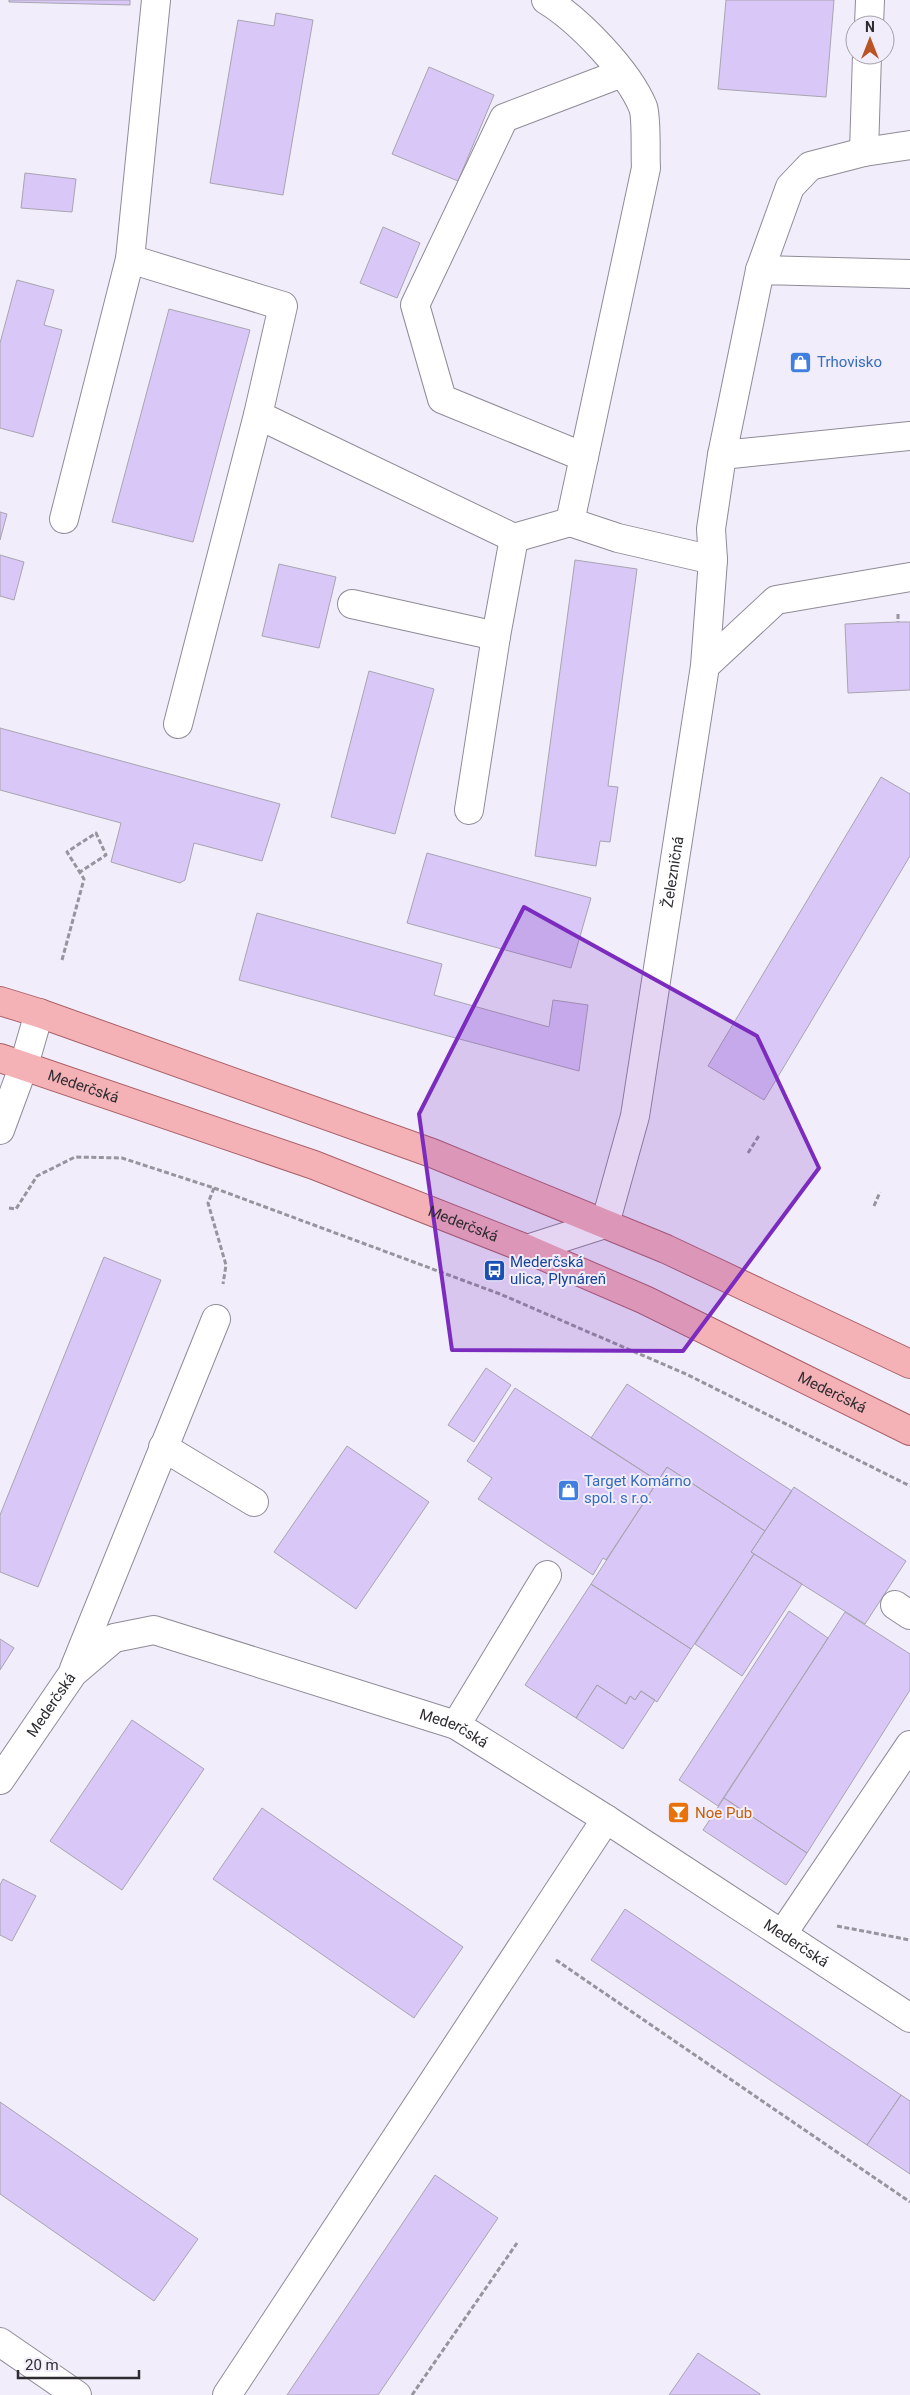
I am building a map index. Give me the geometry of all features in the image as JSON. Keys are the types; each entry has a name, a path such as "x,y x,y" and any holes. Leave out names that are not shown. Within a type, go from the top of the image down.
{"main road":[{"path":"0,1001 39,1013 432,1153 666,1249 910,1364"},
{"name":"Mederčská","path":"12,1062 314,1165 527,1249 645,1300 910,1430"}],"street":[{"path":"64,519 130,259 156,0"},
{"path":"546,0 566,13 622,72 643,108 646,168 570,522"},
{"path":"869,15 870,0"},
{"path":"864,152 868,65"},
{"path":"584,457 442,399 414,305 504,118 622,72"},
{"name":"Železničná","path":"605,1224 635,1116 705,666 713,560 711,529 722,455 760,270 790,187 810,166 864,152 910,146"},
{"path":"130,259 283,306 258,415 178,724"},
{"path":"760,270 910,274"},
{"path":"258,415 514,538 570,522 618,538 713,560"},
{"path":"722,455 910,436"},
{"path":"469,810 496,636 514,538"},
{"path":"705,666 776,600 910,577"},
{"path":"352,604 496,636"},
{"path":"0,1130 12,1062 39,1013"},
{"path":"527,1249 605,1224"},
{"path":"73,1673 216,1319"},
{"path":"163,1447 254,1502"},
{"path":"456,1725 547,1575"},
{"name":"Mederčská","path":"0,1780 73,1673 114,1638 154,1630 456,1725 606,1819 788,1926 910,2018"},
{"path":"788,1926 910,1745"},
{"path":"227,2395 606,1819"},
{"path":"0,2342 76,2395"}],"path":[{"path":"62,960 84,879 67,852 96,833 106,856 80,872"},
{"path":"748,1152 760,1134"},
{"path":"9,1208 16,1209 37,1176 75,1156 122,1158 214,1188 500,1294 686,1374 910,1486"},
{"path":"214,1188 208,1203 226,1265 216,1319"},
{"path":"874,1206 880,1192"},
{"path":"788,1926 910,1940"},
{"path":"526,1940 910,2202"},
{"path":"412,2395 517,2243"}],"highlighted area":[{"path":"524,907 757,1036 819,1168 683,1351 452,1350 419,1114"}],"building":[{"path":"9,0 130,0 130,5 9,2"},
{"path":"726,0 834,0 826,97 718,89"},
{"path":"276,13 313,20 283,195 210,183 238,20 274,26"},
{"path":"429,67 494,95 458,181 392,154"},
{"path":"25,173 76,179 72,212 21,208"},
{"path":"383,227 420,243 397,298 360,283"},
{"path":"17,280 54,290 44,325 62,330 33,437 0,428 0,343"},
{"path":"169,309 250,330 193,542 112,522"},
{"path":"0,512 7,514 0,540"},
{"path":"0,555 24,562 14,600 0,596"},
{"path":"575,560 637,569 608,786 618,787 610,842 600,841 596,866 535,856"},
{"path":"279,564 336,577 319,648 262,636"},
{"path":"910,622 910,690 848,693 845,624"},
{"path":"369,671 434,689 395,834 331,817"},
{"path":"0,728 280,804 262,861 194,843 185,880 180,883 111,862 121,823 0,790"},
{"path":"881,777 910,794 910,856 764,1100 708,1066"},
{"path":"427,853 591,898 571,968 407,923"},
{"path":"257,913 442,964 434,995 549,1027 553,1000 588,1005 579,1071 239,980"},
{"path":"104,1257 161,1280 38,1587 0,1572 0,1515"},
{"path":"486,1368 511,1385 474,1442 448,1425"},
{"path":"627,1384 792,1491 765,1531 667,1467 658,1481 591,1438"},
{"name":"Target Komárno spol. s r.o.","path":"515,1388 658,1481 606,1560 603,1558 593,1575 478,1499 492,1478 467,1461"},
{"path":"347,1446 429,1502 356,1609 274,1552"},
{"path":"667,1467 765,1531 751,1552 754,1554 691,1649 591,1584"},
{"path":"794,1487 906,1561 865,1624 751,1552"},
{"path":"754,1554 802,1584 742,1676 695,1644"},
{"path":"591,1584 691,1649 657,1702 641,1691 635,1700 630,1696 626,1704 597,1685 576,1718 525,1685"},
{"path":"789,1611 828,1638 718,1806 679,1780"},
{"path":"845,1612 910,1654 910,1690 807,1853 724,1798"},
{"path":"0,1639 14,1648 0,1670"},
{"path":"597,1685 626,1704 630,1696 635,1700 641,1691 655,1700 623,1749 576,1718"},
{"path":"132,1720 204,1769 122,1890 50,1841"},
{"path":"724,1798 807,1853 786,1885 703,1830"},
{"path":"262,1808 463,1947 414,2018 213,1879"},
{"path":"3,1879 36,1896 12,1941 0,1935 0,1885"},
{"path":"625,1909 901,2095 867,2145 591,1960"},
{"path":"901,2095 910,2101 910,2174 867,2145"},
{"path":"0,2102 198,2239 154,2301 0,2194"},
{"path":"435,2175 498,2218 378,2395 287,2395"},
{"path":"698,2353 760,2394 760,2395 669,2395"}],"place":[{"name":"Trhovisko","path":"801,362"},
{"name":"Mederčská ulica, Plynáreň","path":"494,1271"},
{"name":"Target Komárno spol. s r.o.","path":"568,1490"},
{"name":"Noe Pub","path":"679,1813"}]}
